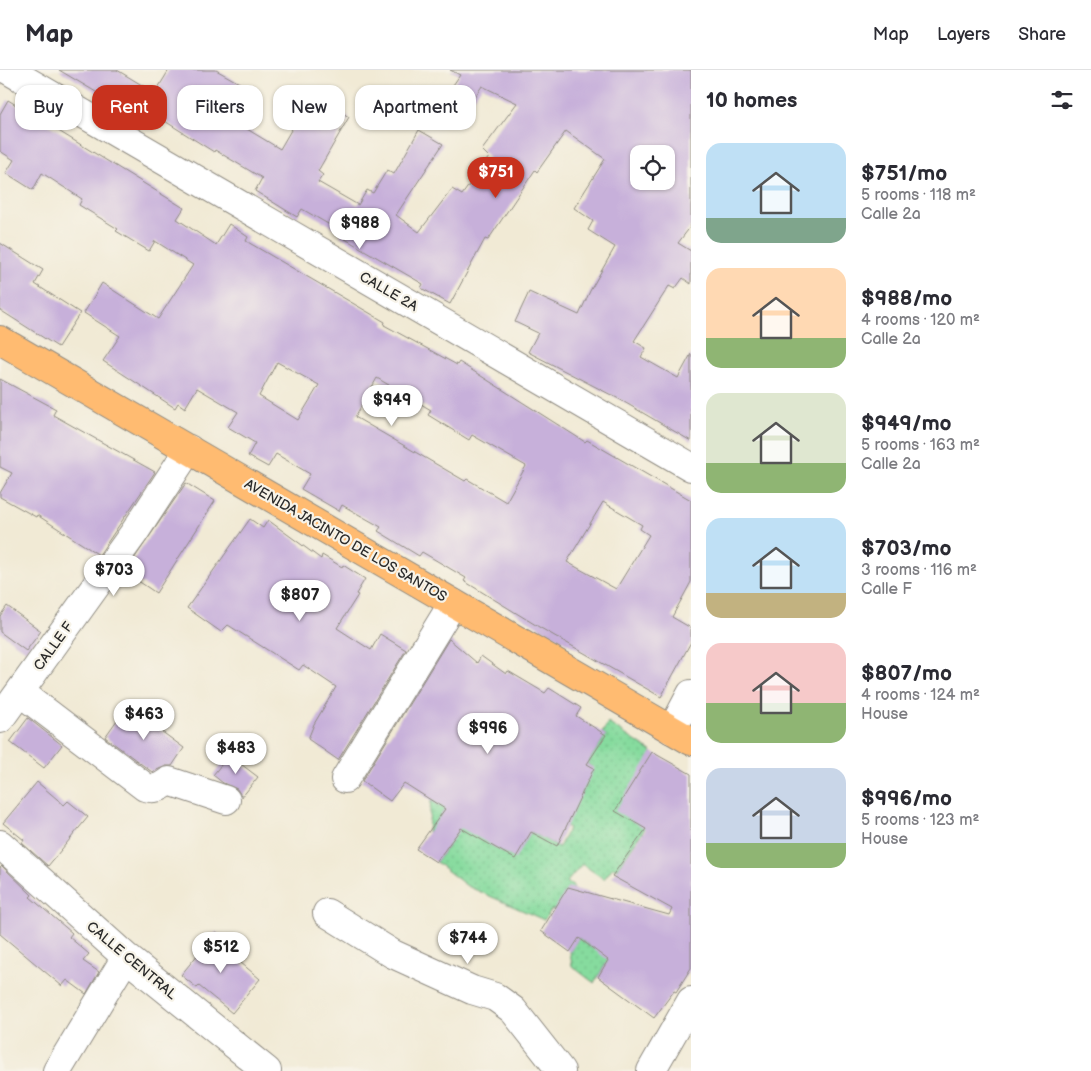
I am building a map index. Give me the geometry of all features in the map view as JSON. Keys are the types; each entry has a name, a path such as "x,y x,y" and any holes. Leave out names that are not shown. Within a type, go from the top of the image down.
{"main road":[{"name":"AVENIDA JACINTO DE LOS SANTOS","path":"0,340 681,735"}],"street":[{"name":"CALLE 2A","path":"8,70 691,467"},
{"name":"CALLE F","path":"0,719 134,533 189,449"},
{"path":"345,779 453,603"},
{"path":"20,692 145,787 152,789 160,788 169,781 226,800"},
{"path":"681,735 691,694"},
{"name":"CALLE CENTRAL","path":"0,844 126,957 267,1071"},
{"path":"327,913 393,954 472,990 495,998 513,1010 561,1071"},
{"path":"57,1071 126,957"},
{"path":"652,1071 691,1001"}],"green space":[{"path":"608,723 652,752 645,828 617,869 613,867 604,879 582,864 567,882 574,887 556,911 552,909 544,920 467,886 436,862 448,846 428,832 431,800 436,793 491,845 514,858 531,832 559,847 569,828 522,801 594,768 587,764 606,735 602,733"},
{"path":"579,938 593,949 600,939 615,949 594,983 572,966 570,952"}],"building":[{"path":"59,70 117,70 142,85 92,85 92,90"},
{"path":"169,70 216,70 243,85 177,85 177,129 167,122 167,85 160,85"},
{"path":"450,70 691,70 691,226 678,243 691,251 691,284 683,278 675,289 669,286 634,341 646,348 641,357 678,378 691,354 691,441 619,399 528,352 538,333 515,322 529,292 579,315 590,291 615,247 588,230 593,221 574,208 605,159 566,131 537,172 535,170 488,240 485,239 450,304 421,288 423,284 340,236 342,232 302,209 297,217 255,191 262,178 215,150 214,152 179,130 249,130 280,149 291,130 342,130 318,171 323,175 318,182 358,205 367,190 373,193 387,170 394,174 419,130 443,144 396,215 419,232 452,189 462,195 489,157 482,150 517,103 482,86 476,95 476,85 453,85 460,75"},
{"path":"8,100 15,104 15,130 57,130 184,208 177,219 216,245 229,224 248,237 246,241 385,322 384,325 457,365 459,362 585,442 587,440 691,500 691,582 672,617 691,628 691,642 661,697 539,627 464,581 466,578 422,552 419,556 378,531 381,527 342,505 339,511 301,489 310,474 276,454 268,467 248,456 255,443 228,427 238,412 197,388 185,408 178,403 175,408 103,361 120,336 84,313 102,283 158,319 193,265 155,241 149,251 116,231 118,229 79,205 82,199 42,173 33,190 6,173 14,160 0,151 0,114","holes":["277,362 319,385 298,420 259,396","377,378 431,410 428,415 469,440 472,435 526,466 506,502 467,479 465,481 355,417","603,502 642,525 640,529 649,535 616,589 567,562"]},
{"path":"345,115 349,117 345,124"},
{"path":"0,243 43,270 35,284 80,313 58,347 0,310"},
{"path":"0,379 56,409 53,415 155,472 99,555 37,515 36,517 0,497 0,493 12,473 0,467"},
{"path":"186,483 215,501 156,593 125,572"},
{"path":"250,519 263,528 268,520 321,559 322,555 342,567 343,565 365,579 356,594 358,595 337,628 371,650 380,634 406,650 338,760 308,739 314,724 336,687 303,665 299,670 228,625 221,632 187,608"},
{"path":"7,606 41,631 26,651 0,632 0,616"},
{"path":"449,639 477,663 481,656 506,674 508,671 545,693 549,688 581,708 576,716 606,735 587,764 594,768 557,846 531,832 515,859 461,828 436,862 416,849 445,809 404,783 390,801 362,781"},
{"path":"127,706 184,748 172,766 166,766 152,772 105,737"},
{"path":"28,718 62,745 44,768 10,742"},
{"path":"652,752 691,774 691,968 676,992 674,991 654,1018 598,977 608,960 579,938 570,952 541,931 568,887 669,915 672,909 612,876 646,829 615,811"},
{"path":"229,755 258,777 242,797 237,789 223,783 213,775"},
{"path":"37,782 64,805 68,801 88,817 48,866 22,843 24,840 3,823"},
{"path":"2,866 32,895 30,897 72,933 69,937 89,954 83,961 99,972 86,994 67,980 62,986 0,934 0,868"},
{"path":"216,932 232,945 227,951 260,979 232,1013 199,986 197,988 181,975"}]}
